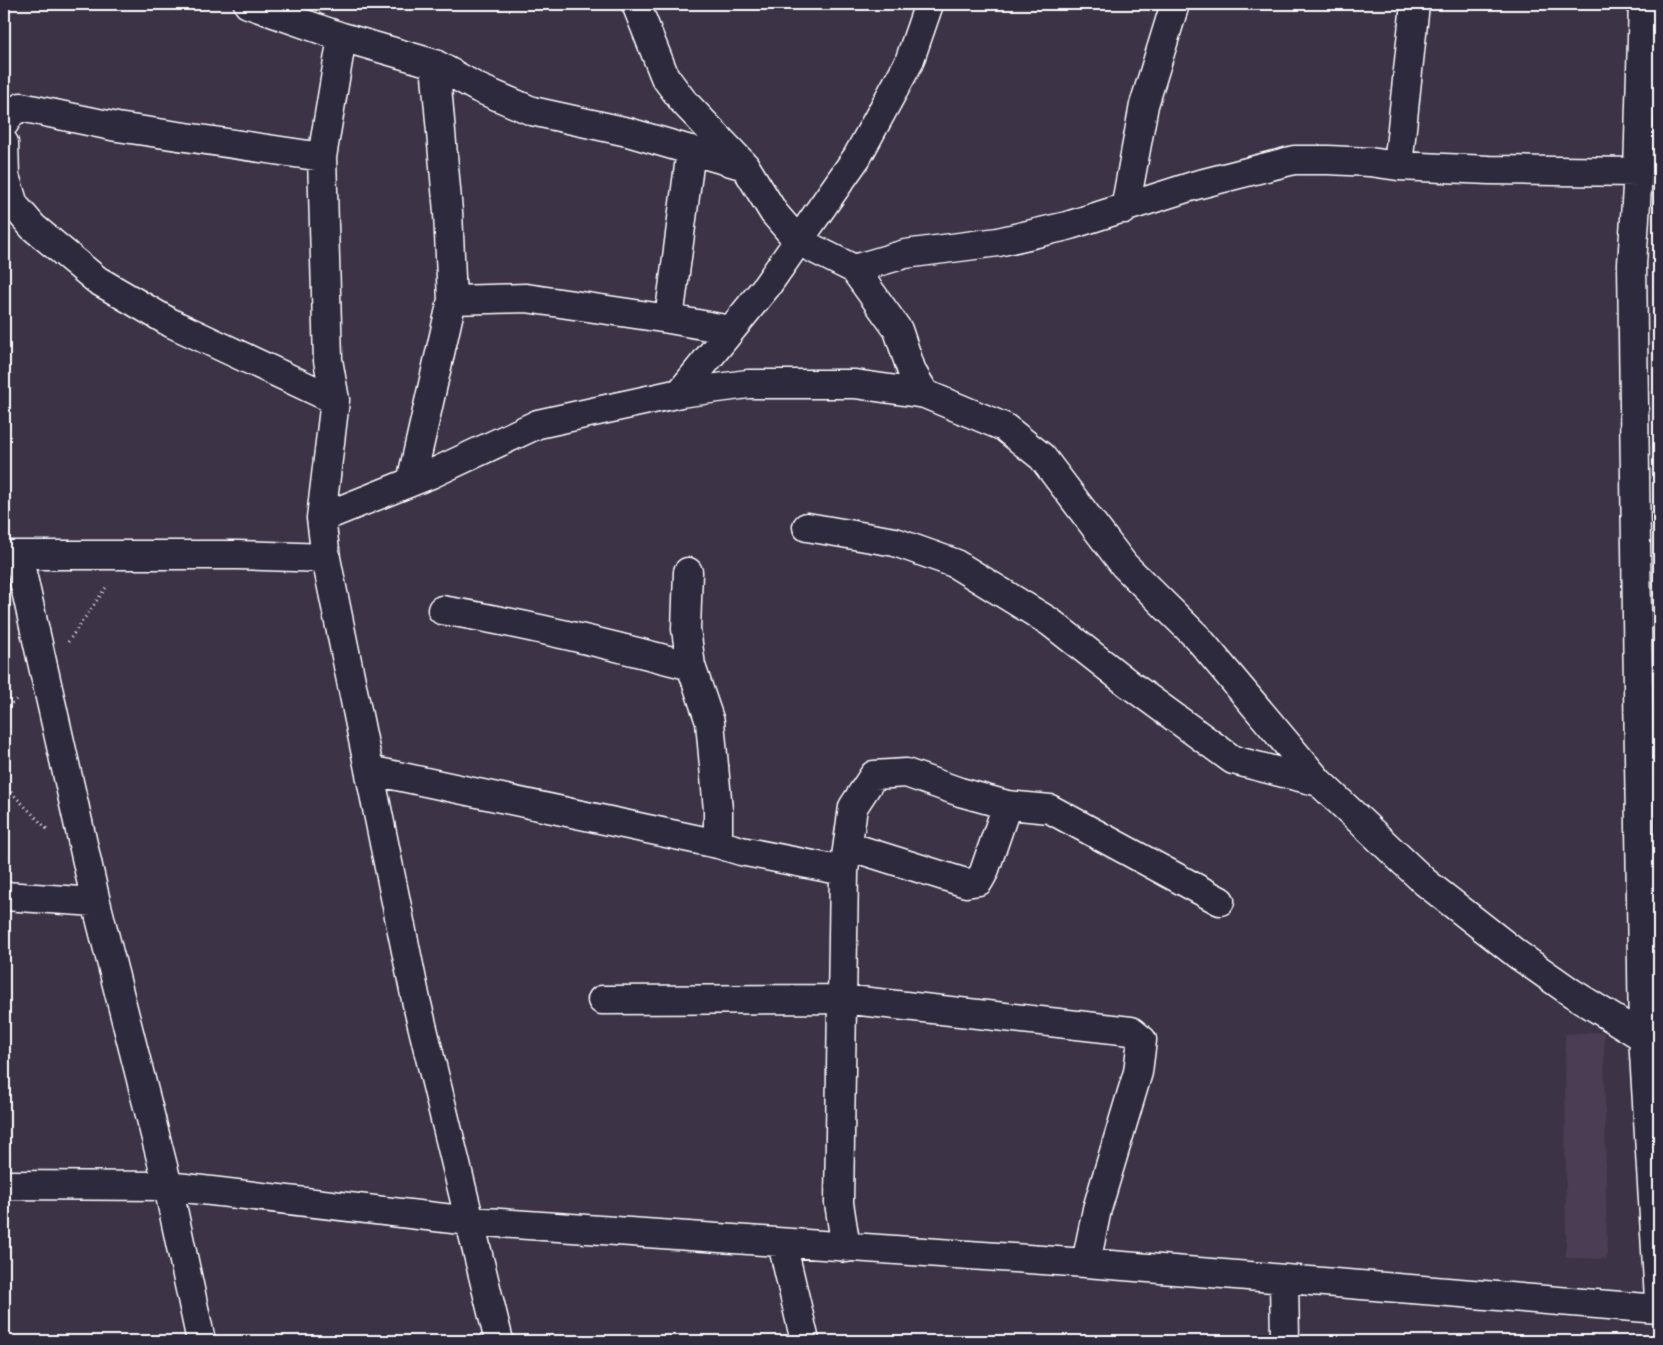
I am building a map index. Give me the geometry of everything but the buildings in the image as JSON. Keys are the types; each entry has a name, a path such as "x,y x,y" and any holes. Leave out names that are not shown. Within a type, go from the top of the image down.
{"street":[{"path":"248,4 342,36 435,64 478,88 532,111 628,132 745,166"},
{"path":"636,4 665,77 683,101 745,166 774,213 798,241 854,269 898,330 912,372 925,394"},
{"path":"680,393 766,287 857,157 909,62 929,4"},
{"path":"1126,209 1144,106 1176,4"},
{"path":"1398,166 1415,4"},
{"path":"1643,4 1638,172 1632,264 1643,1037 1659,1300"},
{"path":"342,36 322,157 328,360 335,400 321,518 326,558 416,1000 499,1341"},
{"path":"411,482 452,300 448,212 435,64"},
{"path":"4,124 11,113 21,107 117,127 322,157"},
{"path":"4,143 5,176 14,205 33,226 97,280 171,323 335,400"},
{"path":"668,319 691,150"},
{"path":"854,269 905,254 998,242 1067,226 1126,209 1196,185 1294,160 1370,162 1398,166 1489,170 1638,172"},
{"path":"452,300 526,298 731,330"},
{"path":"321,518 411,482 538,424 680,393 748,384 855,384 925,394 1004,427 1042,457 1124,565 1198,638 1319,782 1425,882 1518,955 1572,993 1643,1037"},
{"path":"807,527 895,542 954,563 1050,622 1129,684 1233,760 1319,782"},
{"path":"201,1341 168,1186 96,902 44,672 11,554 237,555 326,558"},
{"path":"688,572 686,629 691,666 710,722 718,810 718,844"},
{"path":"442,610 508,621 586,638 691,666"},
{"path":"369,770 718,844 741,851 846,859 966,883 979,881 984,872 1007,805"},
{"path":"846,1248 839,1203 846,859 854,807 874,775 906,773 960,792 1007,805 1050,809 1220,901"},
{"path":"4,896 96,902"},
{"path":"602,1000 842,999 1131,1031 1142,1040 1138,1072 1097,1209 1086,1263"},
{"path":"4,1185 168,1186 470,1221 1086,1263 1659,1309"},
{"path":"782,1243 805,1341"},
{"path":"1284,1279 1285,1341"}],"path":[{"path":"4,710 44,672 70,640 112,579 138,556"}],"shaded area":[{"path":"1604,1032 1607,1259 1566,1258 1565,1034"}]}
